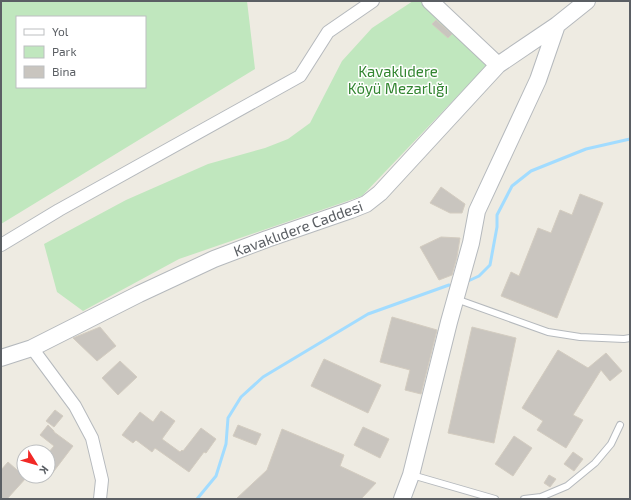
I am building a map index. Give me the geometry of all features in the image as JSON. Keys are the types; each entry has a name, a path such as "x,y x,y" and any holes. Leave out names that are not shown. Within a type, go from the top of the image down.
{"street":[{"path":"1,245 59,210 300,76 328,32 373,1"},
{"path":"430,1 498,65"},
{"name":"Kavaklıdere Caddesi","path":"1,358 32,348 139,294 214,259 366,204 380,193 498,65 557,25 587,1"},
{"path":"402,499 411,475 455,298 471,243 477,211 538,80 557,25"},
{"path":"32,348 76,406 92,438 102,480 100,499"}],"lane":[{"path":"455,298 548,332 580,337 630,338"},
{"path":"524,499 541,497 567,486 595,463 611,444 620,424"},
{"path":"411,475 495,499"}],"green space":[{"path":"1,1 247,1 255,69 1,224"},
{"name":"Kavaklıdere Köyü Mezarlığı","path":"413,1 425,1 491,61 362,196 179,259 83,311 57,292 44,244 126,200 208,164 265,148 288,139 310,123 342,61 372,28"}],"building":[{"path":"436,20 452,34 448,38 432,24"},
{"path":"441,187 465,204 462,213 450,213 430,203"},
{"path":"580,194 603,203 557,318 501,296 511,272 519,276 538,228 551,233 560,210 572,215"},
{"path":"441,237 460,238 452,275 439,280 420,247"},
{"path":"392,317 437,330 421,394 405,390 410,370 380,362"},
{"path":"100,327 116,346 97,361 73,338"},
{"path":"472,327 516,338 494,443 448,433"},
{"path":"558,350 588,368 606,353 622,371 610,381 601,370 573,415 583,420 566,448 537,430 543,421 522,408"},
{"path":"324,359 381,385 368,413 311,386"},
{"path":"120,361 137,377 118,395 102,378"},
{"path":"55,410 63,416 54,427 46,421"},
{"path":"161,411 175,421 162,439 180,452 182,450 183,451 201,428 216,439 189,472 155,448 152,452 136,440 133,443 122,435 140,412 153,422"},
{"path":"48,425 54,432 73,446 56,468 56,444 51,444 40,435"},
{"path":"238,425 261,434 256,445 233,436"},
{"path":"363,427 389,439 380,458 354,445"},
{"path":"282,429 344,455 340,466 376,483 361,499 236,499 267,470"},
{"path":"514,436 532,448 513,476 495,464"},
{"path":"573,452 583,459 574,471 564,464"},
{"path":"8,462 16,469 16,484 21,484 7,499 1,499 1,470"},
{"path":"549,475 556,479 550,487 544,483"}],"waterway":[{"path":"466,282 479,276 490,265 497,227 497,215 512,186 531,171 586,149 630,139"},
{"path":"197,499 216,476 226,444 228,418 241,397 263,377 368,314 449,285"}]}
